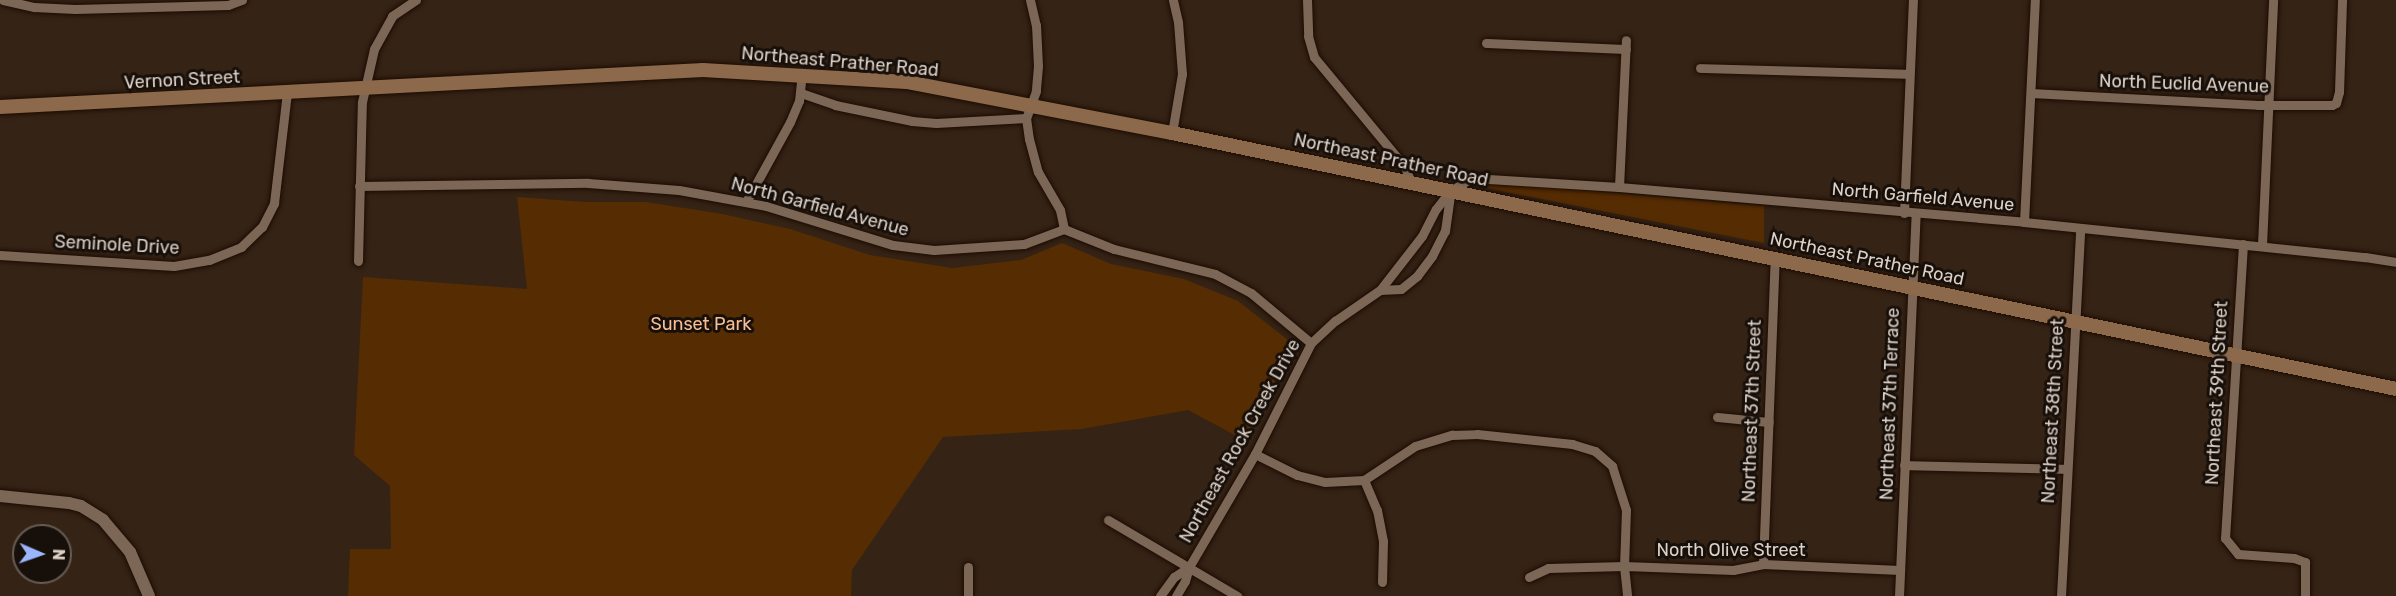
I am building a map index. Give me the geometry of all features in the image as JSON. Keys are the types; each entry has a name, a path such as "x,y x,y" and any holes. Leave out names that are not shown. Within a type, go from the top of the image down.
{"main road":[{"name":"Northeast Prather Road","path":"367,88 703,70 802,74 907,82 1173,133 2396,389"},
{"name":"Vernon Street","path":"0,107 367,88"}],"street":[{"path":"3,0 34,7 88,4 228,5 242,0"},
{"path":"358,261 362,102 374,49 386,25 399,10 416,0"},
{"path":"1030,0 1036,25 1038,66 1032,105 1026,118 1035,164 1047,192 1060,210 1064,229 1114,249 1215,273 1251,293 1311,343"},
{"path":"1173,0 1178,22 1182,74 1173,133"},
{"path":"1307,0 1308,36 1314,57 1405,167 1411,183"},
{"path":"1904,213 1913,0"},
{"path":"2024,222 2035,0"},
{"path":"2262,245 2273,0"},
{"name":"North Euclid Avenue","path":"2031,93 2269,105 2325,106 2336,103 2339,92 2342,0"},
{"path":"1486,44 1626,44 1619,187"},
{"path":"1700,68 1909,74"},
{"path":"746,202 790,122 801,93 802,74"},
{"name":"Seminole Drive","path":"0,255 174,266 209,260 242,247 262,227 274,203 287,93"},
{"path":"801,93 835,105 912,121 936,123 1026,118"},
{"name":"North Garfield Avenue","path":"1450,191 1463,181 1486,177 2024,222 2262,245 2396,262"},
{"name":"North Garfield Avenue","path":"359,186 624,185 679,190 746,202 911,249 934,250 1024,244 1064,229"},
{"name":"Northeast Rock Creek Drive","path":"1176,596 1185,581 1189,567 1255,454 1311,343 1335,321 1380,290 1405,261 1450,191"},
{"name":"Northeast Rock Creek Drive","path":"1380,290 1401,289 1417,276 1432,256 1445,231 1450,191"},
{"name":"Northeast 37th Terrace","path":"1899,596 1916,214"},
{"name":"Northeast 38th Street","path":"2061,596 2080,228"},
{"name":"Northeast 39th Street","path":"2243,244 2225,538 2238,554 2294,558 2305,562 2305,596"},
{"name":"Northeast 37th Street","path":"1763,564 1775,258"},
{"path":"1717,417 1769,422"},
{"path":"1255,454 1297,475 1325,482 1364,480 1415,446 1452,435 1478,434 1580,446 1595,451 1612,466 1620,485 1626,510 1624,566 1628,596"},
{"path":"1904,465 2067,469"},
{"path":"1364,480 1377,510 1383,541 1382,582"},
{"path":"0,496 54,500 92,512 103,520 122,541 148,596"},
{"path":"1108,520 1237,596"},
{"name":"North Olive Street","path":"1529,577 1548,568 1624,566 1732,570 1763,564 1900,570"},
{"path":"968,567 968,596"},
{"name":"Northeast Rock Creek Drive","path":"1161,596 1174,577 1189,567"}],"green space":[{"path":"1497,183 1764,206 1764,243 1471,185"},
{"name":"Sunset Park","path":"517,197 585,202 646,202 723,214 790,229 870,255 952,268 1021,260 1062,243 1111,264 1184,279 1238,301 1293,344 1246,441 1188,410 1082,429 943,437 852,570 851,596 348,596 350,549 391,549 390,486 354,455 363,277 527,289"}]}
